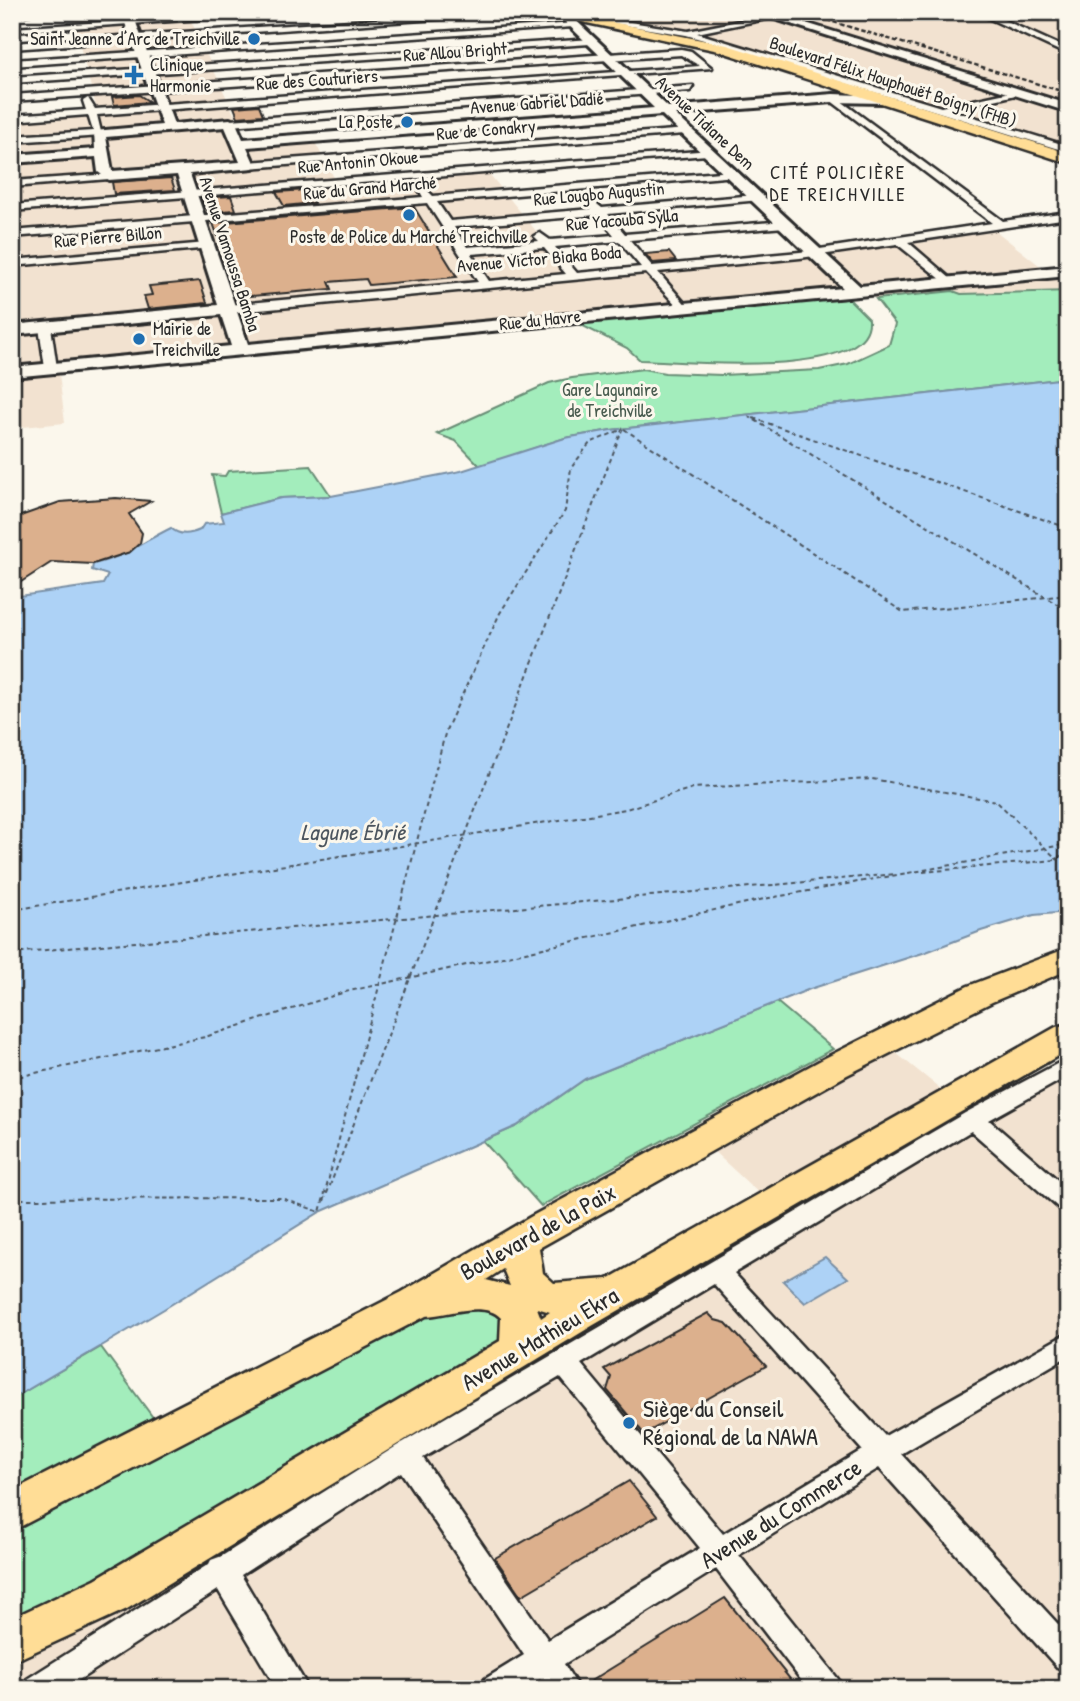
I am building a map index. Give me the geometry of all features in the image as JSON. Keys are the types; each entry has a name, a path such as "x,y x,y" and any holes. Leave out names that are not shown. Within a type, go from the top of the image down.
{"main road":[{"name":"Boulevard Félix Houphouët Boigny (FHB)","path":"526,14 567,17 705,39 1066,152"},
{"name":"Boulevard Félix Houphouët Boigny (FHB)","path":"567,17 722,48 838,94 882,99 1066,152"},
{"name":"Boulevard de la Paix","path":"12,1512 416,1303 520,1241 835,1067 980,994 1068,958"},
{"name":"Avenue Mathieu Ekra","path":"12,1641 111,1594 627,1287 773,1220 993,1092 1068,1035"},
{"path":"520,1241 519,1260 523,1275 527,1286 537,1292 562,1299 590,1297 627,1287"},
{"path":"416,1303 475,1294 499,1297 519,1311 523,1325 517,1352"},
{"path":"12,1661 111,1594"}],"street":[{"path":"12,14 40,12"},
{"path":"67,12 68,27 85,93 99,134 110,200 125,239"},
{"path":"12,30 68,27 128,18 301,12"},
{"path":"310,12 485,284"},
{"path":"758,12 1068,108"},
{"path":"979,12 1068,52"},
{"path":"12,46 436,16 526,14"},
{"path":"187,16 212,67 241,143 285,213"},
{"path":"436,16 508,102"},
{"path":"687,33 771,16"},
{"path":"12,63 450,33 567,17"},
{"name":"Boulevard Félix Houphouët Boigny (FHB)","path":"567,17 687,33 942,109 1066,152"},
{"name":"Avenue Tidiane Dem","path":"567,17 607,58 855,290"},
{"path":"128,18 169,127"},
{"path":"12,80 590,41"},
{"name":"Rue Allou Bright","path":"12,98 685,52 708,68 624,74"},
{"name":"Rue des Couturiers","path":"15,118 624,74"},
{"path":"17,139 690,89"},
{"path":"942,109 1017,92"},
{"path":"838,94 1001,225"},
{"name":"Avenue Gabriel Dadié","path":"241,143 664,111 838,94"},
{"path":"573,97 590,116"},
{"path":"15,118 18,159 102,152"},
{"path":"523,121 682,307"},
{"path":"457,126 470,147"},
{"name":"Rue de Conakry","path":"254,164 685,131"},
{"name":"Rue Antonin Okoue","path":"12,208 707,152"},
{"path":"325,159 352,207"},
{"path":"12,184 254,164"},
{"name":"Avenue Vamoussa Bamba","path":"182,170 241,349"},
{"name":"Rue du Grand Marché","path":"12,234 125,239 198,220 732,174"},
{"path":"506,193 573,275"},
{"name":"Rue Lougbo Augustin","path":"445,225 756,198"},
{"name":"Avenue Victor Biaka Boda","path":"12,330 817,253 1068,215"},
{"name":"Rue Yacouba Sylla","path":"463,251 785,224"},
{"name":"Rue Pierre Billon","path":"12,263 125,239 207,246"},
{"path":"900,241 947,281"},
{"name":"Rue du Havre","path":"12,372 1068,271"},
{"path":"44,327 51,368"},
{"path":"38,1689 221,1569 405,1455 717,1271 773,1220 973,1119 993,1092 1068,1066"},
{"path":"973,1119 1068,1203"},
{"path":"717,1271 1068,1657"},
{"name":"Avenue du Commerce","path":"496,1689 880,1453 1068,1343"},
{"path":"564,1363 720,1552 827,1689"},
{"path":"405,1455 564,1689"},
{"path":"221,1569 294,1689"}],"shaded area":[{"path":"71,12 187,12 247,142 312,137 337,183 486,170 573,276 147,321 823,257 996,231 1068,288 1068,378 933,393 889,364 882,348 893,339 895,324 876,299 860,285 12,367 12,120 98,114"},
{"path":"573,12 1068,12 1068,148 735,44 686,31"},
{"path":"59,374 65,423 12,428 12,379"},
{"path":"891,1049 947,1094 763,1197 709,1147"},
{"path":"1068,1076 1068,1689 12,1689 12,1663"}],"green space":[{"name":"Gare Lagunaire de Treichville","path":"953,291 961,294 1068,291 1068,378 611,430 565,438 480,466 456,441 437,434 549,383 572,378 643,369 665,373 722,375 819,370 848,364 889,345 895,324 876,299"},
{"path":"847,297 869,319 862,339 841,352 771,363 640,360 627,348 579,324"},
{"path":"311,466 331,496 281,498 221,513 212,475 225,476 228,471"},
{"path":"777,1002 833,1049 541,1206 483,1141 517,1126 585,1079"},
{"path":"467,1305 508,1308 511,1335 49,1644 12,1663 12,1399 101,1347 174,1446 393,1324"}],"water":[{"name":"Lagune Ébrié","path":"1068,378 1068,912 1034,915 810,989 585,1079 517,1126 320,1212 12,1399 12,597 103,584 108,575 92,570 93,564 124,553 171,528 181,533 189,533 200,530 204,524 224,522 221,513 281,498 331,496 461,471 565,438 611,430"},
{"path":"825,1257 848,1278 805,1303 783,1281"}],"building":[{"path":"139,95 150,102 114,105 112,97"},
{"path":"259,105 263,115 238,117 234,107"},
{"path":"171,178 175,190 114,194 112,182"},
{"path":"307,190 314,203 284,206 276,192"},
{"path":"231,196 236,210 208,212 201,198"},
{"path":"414,207 457,277 369,285 366,279 329,282 332,289 239,297 213,223"},
{"path":"669,252 676,261 653,263 645,254"},
{"path":"200,281 207,303 148,309 144,296 152,295 149,286"},
{"path":"116,498 151,501 129,514 142,533 140,543 130,552 93,564 52,562 21,582 12,579 12,519 60,502"},
{"path":"708,1313 715,1320 726,1323 766,1366 644,1434 607,1390 611,1377 604,1369"},
{"path":"629,1481 657,1516 521,1596 495,1558"},
{"path":"725,1598 798,1689 581,1689 581,1687"}],"ferry route":[{"path":"748,416 1046,597"},
{"path":"753,418 1068,528"},
{"path":"416,843 446,730 500,613 565,511 571,468 590,443 623,429"},
{"path":"624,429 903,612 1046,597"},
{"path":"465,835 622,430"},
{"path":"1046,597 1068,595"},
{"path":"1046,597 1068,611"},
{"path":"465,835 626,809 693,788 872,779 996,801 1045,848"},
{"path":"416,843 465,835"},
{"path":"434,915 465,835"},
{"path":"12,910 416,843"},
{"path":"397,919 416,843"},
{"path":"1045,848 1067,844"},
{"path":"1058,859 1067,844"},
{"path":"410,977 764,899 1045,848"},
{"path":"1045,848 1058,860"},
{"path":"923,872 1056,860"},
{"path":"434,915 896,874"},
{"path":"397,919 434,915"},
{"path":"410,977 434,915"},
{"path":"12,953 397,919"},
{"path":"380,984 397,919"},
{"path":"324,1201 410,977"},
{"path":"380,984 410,977"},
{"path":"12,1078 205,1037 345,992 380,984"},
{"path":"12,1199 281,1198 320,1212 380,984"}],"railway":[{"path":"800,12 1068,93"}],"place":[{"name":"Saint Jeanne d’Arc de Treichville","path":"254,39"},
{"name":"Clinique Harmonie","path":"134,75"},
{"name":"La Poste","path":"407,122"},
{"name":"Poste de Police du Marché Treichville","path":"409,215"},
{"name":"Mairie de Treichville","path":"139,339"},
{"name":"Siège du Conseil Régional de la NAWA","path":"629,1423"}],"district":[{"name":"CITÉ POLICIÈRE DE TREICHVILLE","path":"838,183"}]}
